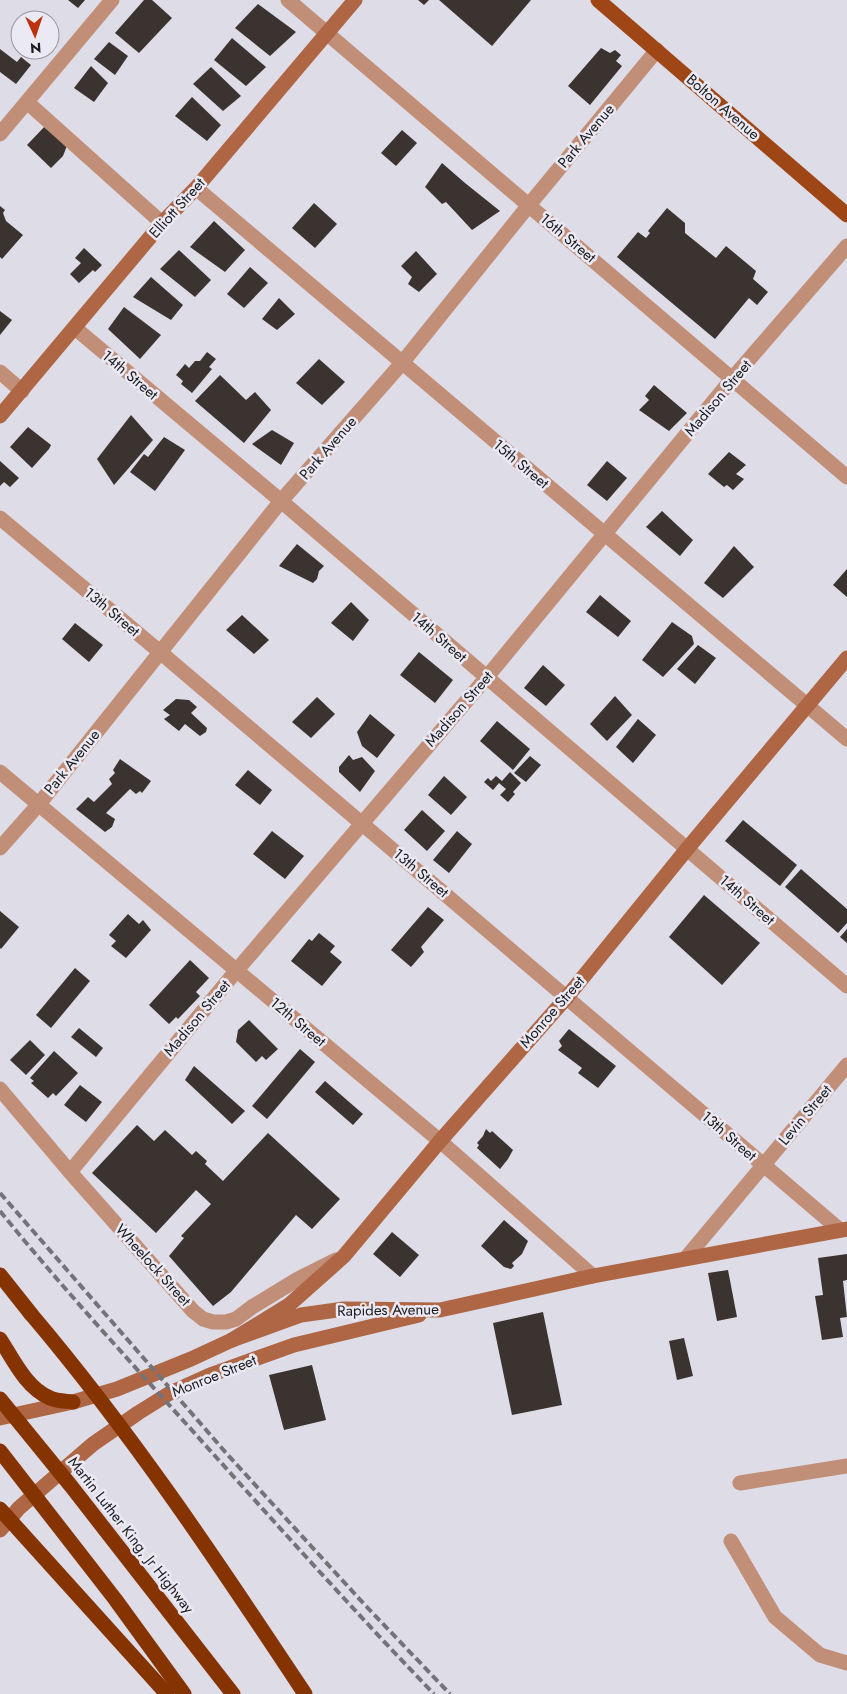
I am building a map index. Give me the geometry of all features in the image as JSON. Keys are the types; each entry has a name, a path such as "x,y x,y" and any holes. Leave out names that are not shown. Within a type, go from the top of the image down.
{"highway":[{"path":"0,1275 59,1347 157,1477 230,1580 304,1694"},
{"path":"0,1339 29,1383 39,1393 52,1399 73,1402"},
{"name":"Martin Luther King, Jr Highway","path":"0,1399 71,1486 233,1694"},
{"path":"0,1451 104,1584 184,1694"},
{"path":"0,1509 167,1694"}],"main road":[{"name":"Elliott Street","path":"0,416 355,0"},
{"name":"Bolton Avenue","path":"598,0 847,215"},
{"name":"Monroe Street","path":"232,1340 289,1305 344,1256 440,1141 567,997 687,849 847,658"},
{"name":"Rapides Avenue","path":"0,1418 73,1402 117,1389 232,1340 301,1315 344,1309 440,1310 593,1276 843,1229"},
{"name":"Monroe Street","path":"0,1530 18,1508 93,1444 170,1393 210,1375 294,1345 440,1310"}],"street":[{"path":"0,134 112,0"},
{"name":"16th Street","path":"288,0 847,477"},
{"name":"Park Avenue","path":"0,848 39,804 281,501 402,363 657,50"},
{"path":"27,102 162,224"},
{"name":"15th Street","path":"196,188 847,739"},
{"name":"Madison Street","path":"70,1172 237,970 487,677 732,379 847,246"},
{"name":"14th Street","path":"75,328 281,501 847,986"},
{"path":"0,372 22,391"},
{"name":"13th Street","path":"0,518 567,997 763,1166 843,1229"},
{"name":"12th Street","path":"0,772 440,1141 593,1276"},
{"name":"Levin Street","path":"686,1258 847,1065"},
{"name":"Wheelock Street","path":"0,1089 70,1172 193,1311 208,1321 226,1322 236,1319 298,1279 344,1256"},
{"path":"740,1484 847,1466"},
{"path":"731,1541 775,1617 820,1655 847,1663"}],"building":[{"path":"68,0 85,0 78,8"},
{"path":"144,0 152,0 172,18 139,53 115,33"},
{"path":"418,0 429,0 424,5"},
{"path":"439,0 531,0 492,46"},
{"path":"258,4 296,32 270,56 235,28"},
{"path":"232,38 266,67 246,86 214,60"},
{"path":"109,42 128,56 115,75 94,59"},
{"path":"601,48 610,53 615,50 621,55 616,61 622,66 590,105 568,86"},
{"path":"0,49 10,57 10,60 17,62 19,60 25,60 31,65 16,84 0,72"},
{"path":"91,66 108,83 94,102 74,88"},
{"path":"211,67 241,96 223,111 193,84"},
{"path":"192,97 221,125 207,141 175,116"},
{"path":"47,124 68,143 63,156 51,168 27,145"},
{"path":"402,130 417,143 396,166 381,153"},
{"path":"442,163 500,211 472,230 446,202 442,204 425,187"},
{"path":"314,203 337,224 315,248 292,228"},
{"path":"0,206 5,210 3,213 6,221 23,235 2,259 0,257"},
{"path":"667,208 685,223 685,233 716,258 726,246 756,271 753,279 768,292 757,305 749,298 715,339 617,257 638,232 646,238 650,233 648,231"},
{"path":"214,221 245,250 225,272 190,247"},
{"path":"84,248 102,265 95,272 93,270 79,283 70,274 81,263 75,258"},
{"path":"179,250 211,280 195,297 160,269"},
{"path":"416,251 437,274 419,292 408,284 412,277 401,266"},
{"path":"250,267 268,283 244,308 227,294"},
{"path":"151,277 183,305 171,320 133,297"},
{"path":"279,298 295,314 277,330 262,319"},
{"path":"124,307 161,335 140,359 108,329"},
{"path":"0,311 12,320 0,335"},
{"path":"207,352 216,359 209,367 212,369 192,393 181,384 183,381 176,375 185,364 189,368 195,361 200,361"},
{"path":"319,359 345,382 322,405 296,383"},
{"path":"220,375 246,400 255,392 271,410 244,443 195,401"},
{"path":"654,385 687,413 669,431 639,410 649,400 645,396"},
{"path":"131,415 153,440 114,485 97,459"},
{"path":"28,427 51,445 32,468 10,447"},
{"path":"272,430 294,443 281,465 252,444"},
{"path":"164,437 185,450 155,491 130,472 144,454 148,457"},
{"path":"729,452 746,465 736,474 744,479 733,490 727,485 724,487 708,474"},
{"path":"0,461 19,478 10,487 4,482 0,486"},
{"path":"607,461 627,478 607,501 587,485"},
{"path":"662,511 693,540 680,556 646,527"},
{"path":"297,544 324,566 313,583 279,566"},
{"path":"734,546 754,567 723,598 704,583"},
{"path":"847,569 847,597 833,585"},
{"path":"600,595 631,621 618,637 586,612"},
{"path":"351,602 369,620 353,641 331,623"},
{"path":"242,615 269,640 254,654 226,630"},
{"path":"672,622 692,636 694,644 663,677 642,660"},
{"path":"75,623 103,645 89,662 62,639"},
{"path":"698,645 716,658 695,684 677,669"},
{"path":"419,652 453,680 435,703 400,675"},
{"path":"543,665 565,685 546,706 524,688"},
{"path":"615,696 632,715 607,741 590,724"},
{"path":"317,697 335,714 311,738 292,722"},
{"path":"176,699 189,700 197,707 191,713 207,728 206,732 200,736 185,724 179,731 164,719 170,715 163,710"},
{"path":"370,714 395,735 377,758 362,746 357,732"},
{"path":"638,719 656,735 633,763 616,747"},
{"path":"497,721 530,749 513,770 480,741"},
{"path":"349,755 353,760 362,757 375,771 360,792 339,772 339,767"},
{"path":"530,756 541,765 526,782 514,773"},
{"path":"120,759 151,781 142,793 140,791 136,794 130,789 106,813 115,819 112,827 105,832 76,809 88,797 94,802 112,784 109,779 115,773 113,770"},
{"path":"248,770 272,790 260,805 235,785"},
{"path":"510,772 521,783 513,792 515,794 508,802 500,795 506,789 499,783 493,790 484,782 488,778 491,781 496,776 502,781"},
{"path":"444,776 467,797 451,815 428,795"},
{"path":"422,810 445,831 427,851 404,830"},
{"path":"743,820 797,865 780,886 725,841"},
{"path":"272,831 304,856 285,879 253,854"},
{"path":"457,831 472,844 449,873 433,860"},
{"path":"801,869 847,909 847,923 838,933 785,887"},
{"path":"704,895 760,943 722,985 669,937"},
{"path":"428,907 444,920 421,947 424,952 411,967 391,950"},
{"path":"0,911 19,927 1,949 0,948"},
{"path":"128,914 139,924 143,920 151,930 126,958 111,946 116,941 109,935"},
{"path":"847,929 847,943 840,937"},
{"path":"319,933 335,946 330,952 342,962 322,986 291,961 309,939 312,941"},
{"path":"190,960 209,978 196,992 200,996 178,1019 176,1017 169,1024 149,1005"},
{"path":"75,968 90,981 51,1028 36,1015"},
{"path":"249,1020 278,1049 266,1060 262,1056 256,1062 236,1042 238,1030"},
{"path":"79,1028 103,1048 96,1057 71,1037"},
{"path":"569,1029 616,1066 598,1088 578,1073 582,1068 558,1050 562,1046 559,1041"},
{"path":"30,1040 45,1055 26,1075 10,1060"},
{"path":"300,1049 315,1062 267,1119 252,1106"},
{"path":"54,1051 78,1073 56,1096 53,1093 48,1098 31,1083 34,1081 30,1078"},
{"path":"194,1066 245,1111 232,1124 185,1080"},
{"path":"325,1081 363,1114 353,1125 315,1092"},
{"path":"80,1085 102,1102 86,1122 64,1105"},
{"path":"137,1125 154,1141 165,1130 192,1155 196,1151 207,1161 205,1164 223,1181 268,1133 340,1199 312,1229 296,1215 231,1292 213,1306 169,1256 184,1238 181,1236 211,1204 196,1190 156,1233 92,1173"},
{"path":"486,1129 490,1133 492,1131 513,1150 500,1169 477,1148 479,1145 477,1143"},
{"path":"504,1220 528,1241 522,1254 512,1263 514,1266 511,1269 504,1267 481,1246"},
{"path":"392,1232 419,1255 400,1277 373,1254"},
{"path":"847,1254 847,1280 843,1281 847,1317 840,1318 843,1337 822,1340 815,1296 823,1295 818,1258"},
{"path":"728,1270 737,1317 717,1321 708,1273"},
{"path":"543,1312 562,1405 512,1415 493,1323"},
{"path":"684,1338 693,1376 677,1380 669,1341"},
{"path":"312,1365 326,1420 284,1430 269,1375"}],"railway":[{"path":"0,1193 227,1454 364,1604 450,1694"},
{"path":"0,1211 141,1374 341,1595 434,1694"}]}
